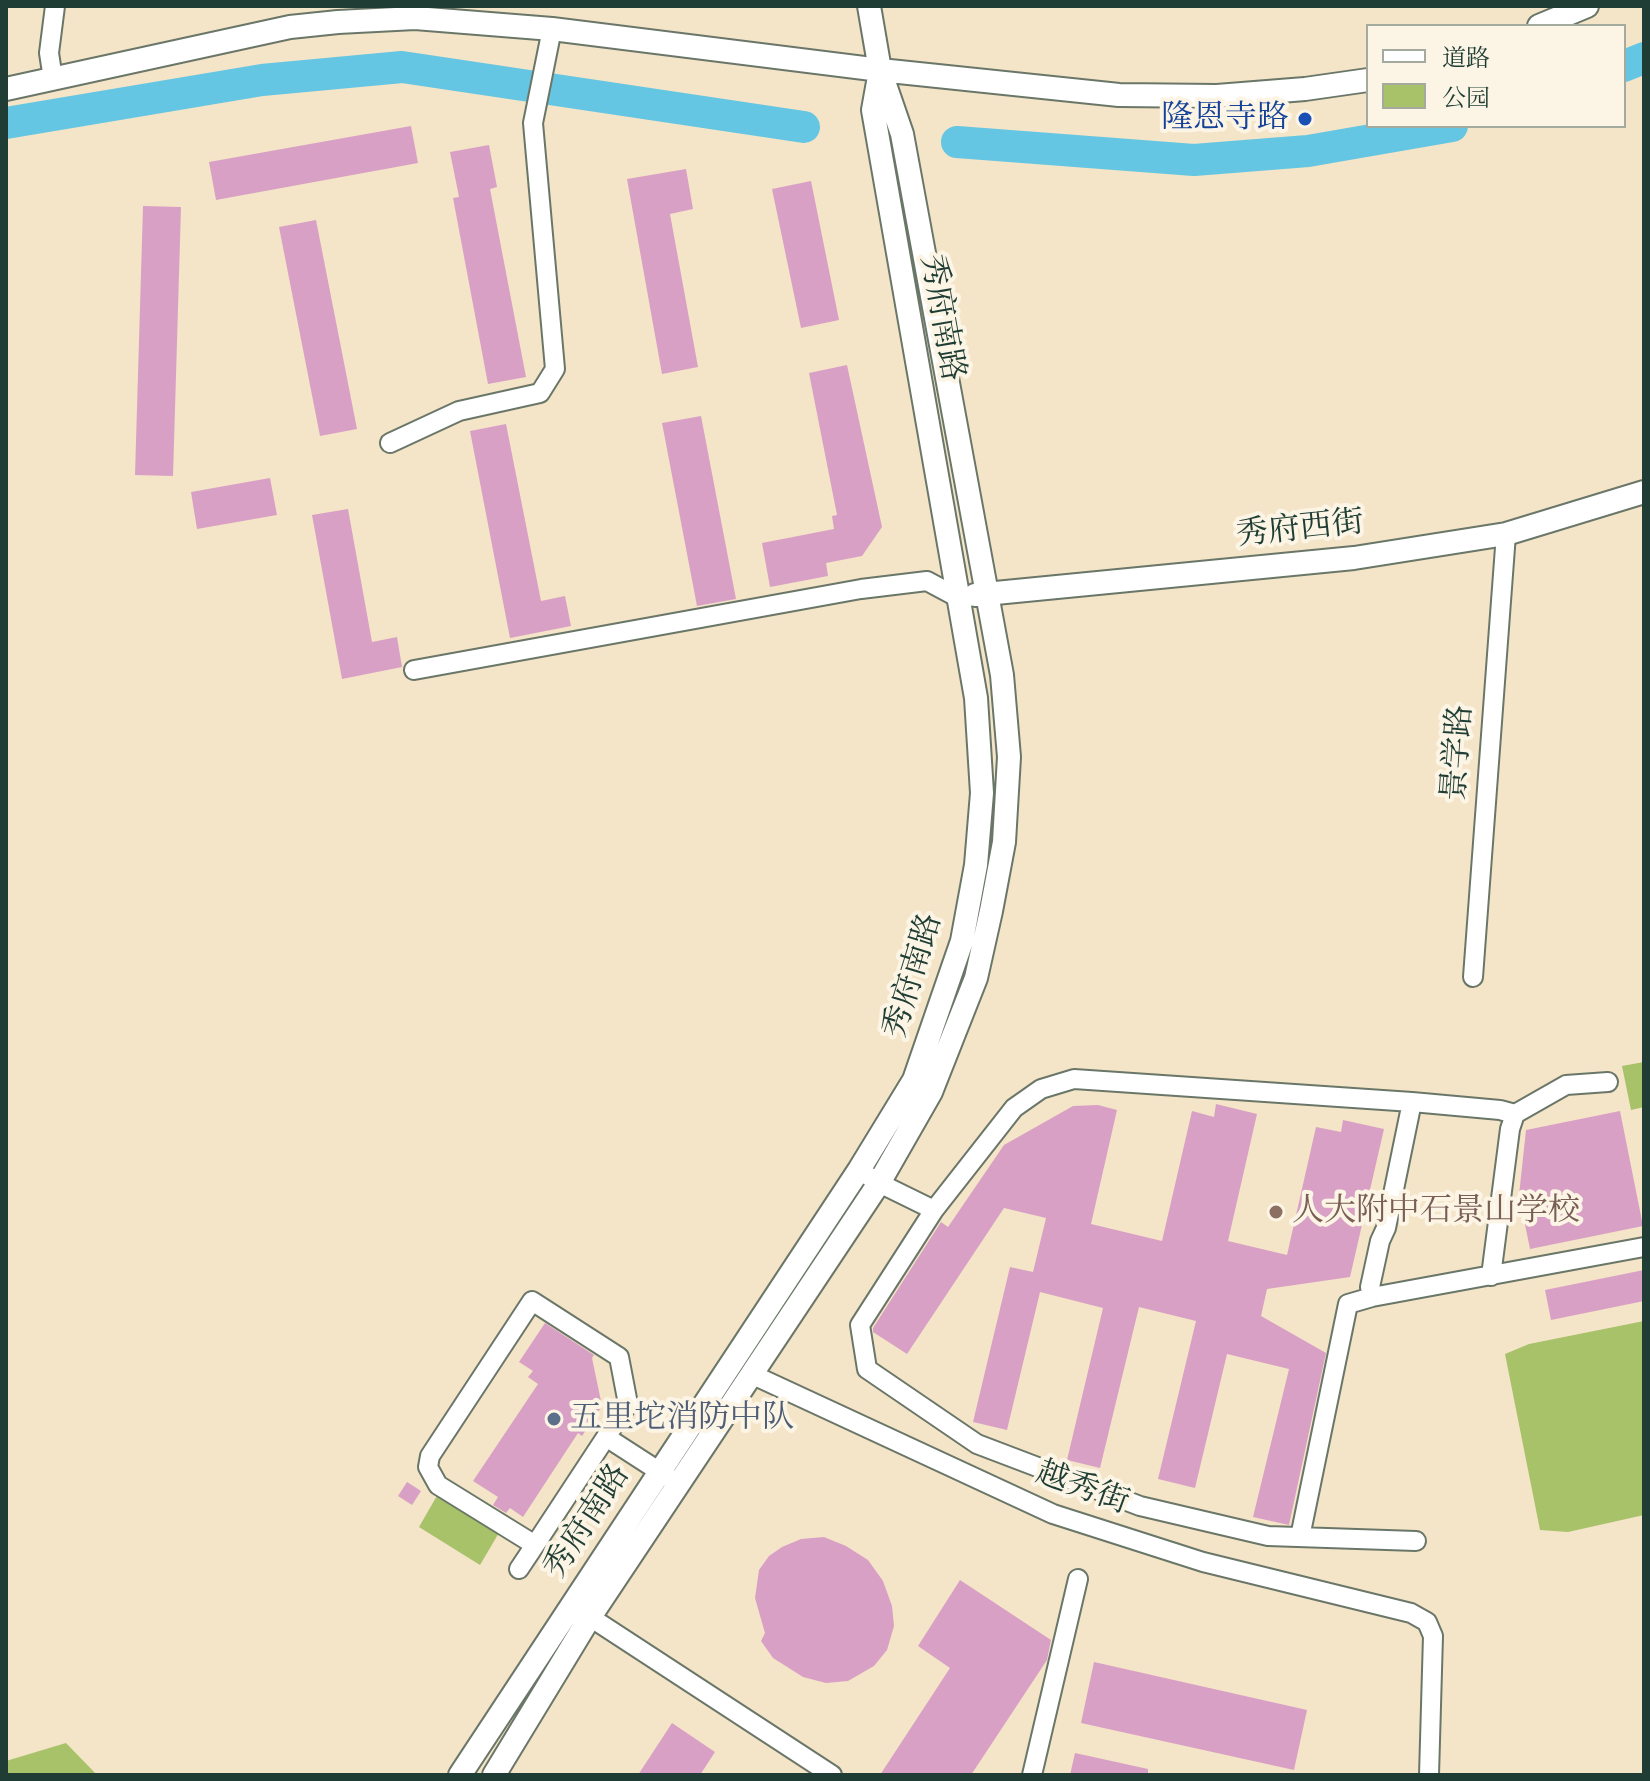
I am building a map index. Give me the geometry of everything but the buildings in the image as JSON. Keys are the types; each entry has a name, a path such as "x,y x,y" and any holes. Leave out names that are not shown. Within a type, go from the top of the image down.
{"street":[{"path":"53,79 49,53 55,6"},
{"name":"秀府南路","path":"460,1775 668,1478 751,1374 879,1183 931,1092 976,978 1004,842 1009,757 1002,675 902,134 880,70 869,6"},
{"path":"1544,24 1587,6"},
{"path":"6,89 233,38 338,22 415,18 550,37 1119,95 1168,97 1305,89 1366,80"},
{"path":"390,443 459,411 540,393 555,369 533,123 550,37"},
{"name":"秀府南路","path":"494,1775 590,1617 668,1478 914,1080 962,941 982,793 976,698 873,110 880,70"},
{"name":"秀府西街","path":"957,597 1354,558 1506,534 1644,492"},
{"name":"景学路","path":"1473,977 1506,534"},
{"path":"414,670 861,589 927,581 957,597"},
{"path":"1416,1541 1268,1536 1140,1506 977,1444 867,1369 860,1325 934,1210 1014,1108 1041,1089 1074,1079 1412,1102 1515,1114"},
{"path":"1491,1276 1510,1129 1515,1114 1566,1085 1608,1082"},
{"path":"1372,1297 1370,1287 1386,1228 1412,1102"},
{"path":"859,1170 934,1210"},
{"path":"1300,1537 1348,1304 1644,1247"},
{"path":"519,1569 535,1545 606,1437 628,1404 619,1357 532,1301 430,1456 428,1467 438,1485 535,1545"},
{"name":"越秀街","path":"751,1374 1053,1514 1238,1572 1411,1613 1427,1622 1433,1636 1429,1775"},
{"path":"606,1437 668,1478"},
{"path":"1032,1775 1078,1579"},
{"path":"590,1617 832,1775"}],"green space":[{"path":"1644,1062 1644,1107 1631,1110 1622,1066"},
{"path":"1644,1321 1644,1515 1568,1532 1540,1530 1505,1354 1529,1344"},
{"path":"438,1494 500,1531 480,1565 419,1527"},
{"path":"66,1743 97,1775 6,1775 6,1761"}],"waterway":[{"path":"1626,65 1644,58"},
{"path":"6,123 262,80 402,67 804,127"},
{"path":"957,142 1194,160 1308,151 1440,128"}],"place":[{"name":"隆恩寺路","path":"1305,119"},
{"name":"人大附中石景山学校","path":"1276,1212"},
{"name":"五里坨消防中队","path":"554,1419"}]}
